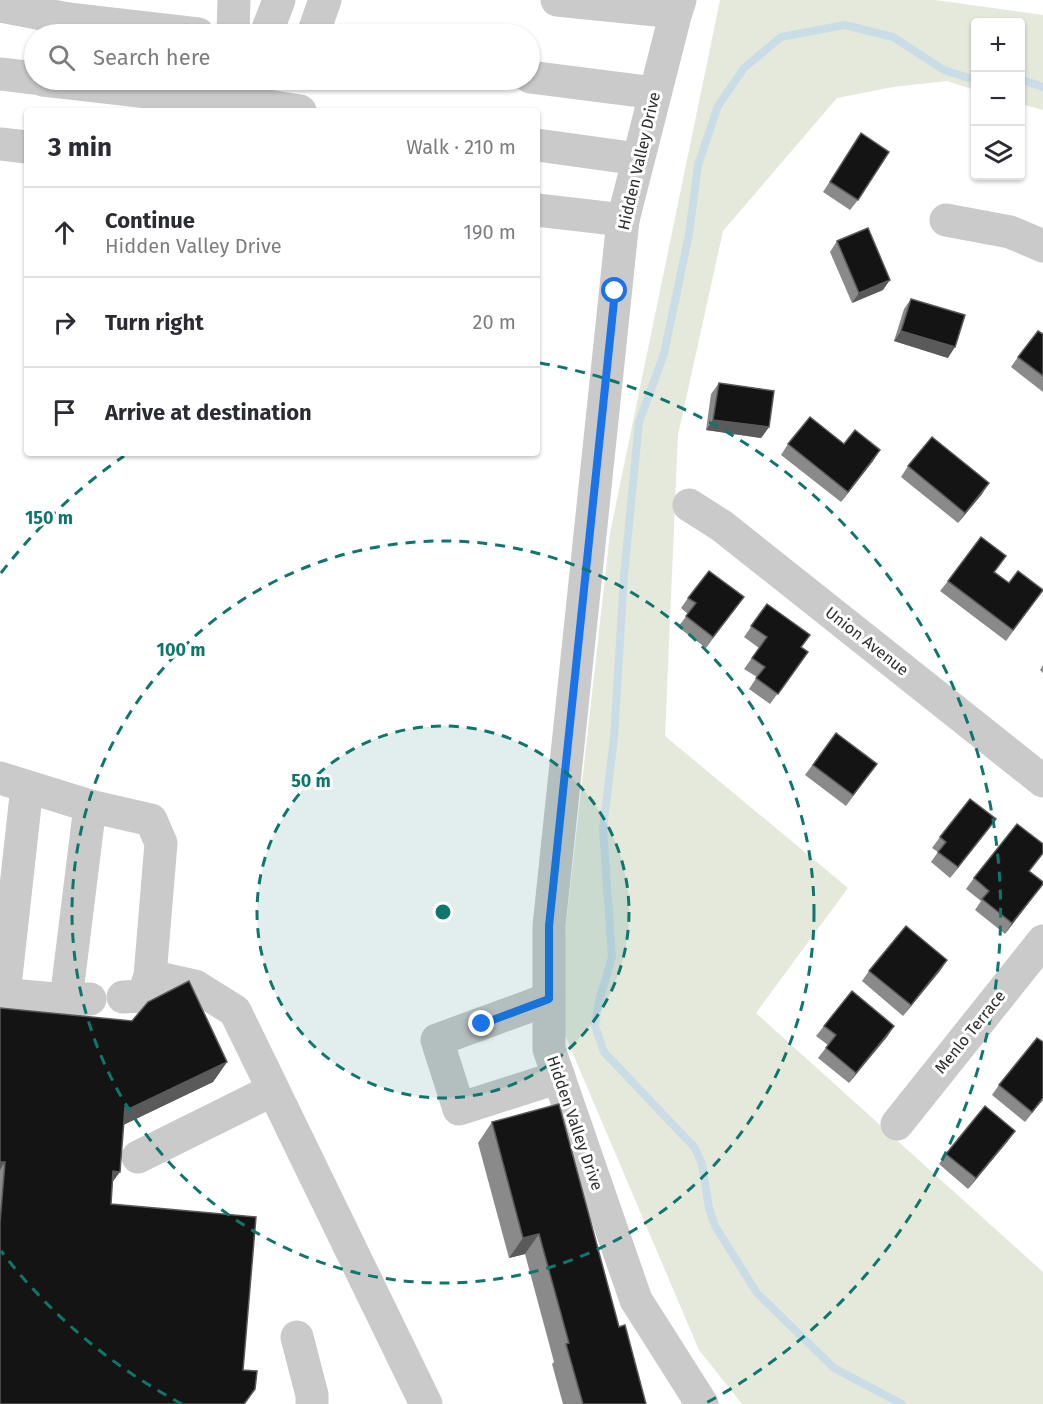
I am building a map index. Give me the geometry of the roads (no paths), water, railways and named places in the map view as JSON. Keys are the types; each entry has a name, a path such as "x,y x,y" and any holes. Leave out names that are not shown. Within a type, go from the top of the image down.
{"street":[{"path":"233,24 234,0"},
{"path":"270,24 279,0"},
{"path":"317,24 325,0"},
{"path":"557,0 678,6"},
{"path":"0,6 68,19 111,24"},
{"name":"Hidden Valley Drive","path":"678,6 623,220 549,926 549,1049 636,1300 702,1404"},
{"path":"0,74 24,77"},
{"path":"540,78 655,93"},
{"path":"222,90 257,92 293,108"},
{"path":"0,144 24,147"},
{"path":"540,145 638,159"},
{"path":"540,210 623,220"},
{"path":"946,220 1010,232 1043,246"},
{"name":"Union Avenue","path":"688,505 722,526 1043,781"},
{"path":"90,806 78,999 2,995 13,783 90,806 151,820 161,843 150,976 143,996 123,997"},
{"name":"Menlo Terrace","path":"897,1124 1043,941"},
{"path":"150,976 195,986 235,1011 426,1404"},
{"path":"549,999 437,1040 459,1109 559,1077"},
{"path":"138,1157 273,1090"},
{"path":"297,1337 312,1395 312,1404"}],"waterway":[{"path":"902,1404 834,1368 757,1293 715,1226 709,1208 702,1164 695,1148 604,1052 595,1026 599,1001 612,957 603,829 614,738 624,576 639,422 664,354 689,234 698,165 718,106 744,68 781,37 845,25 893,37 944,70 971,78"},
{"path":"1025,81 1043,87"}]}
